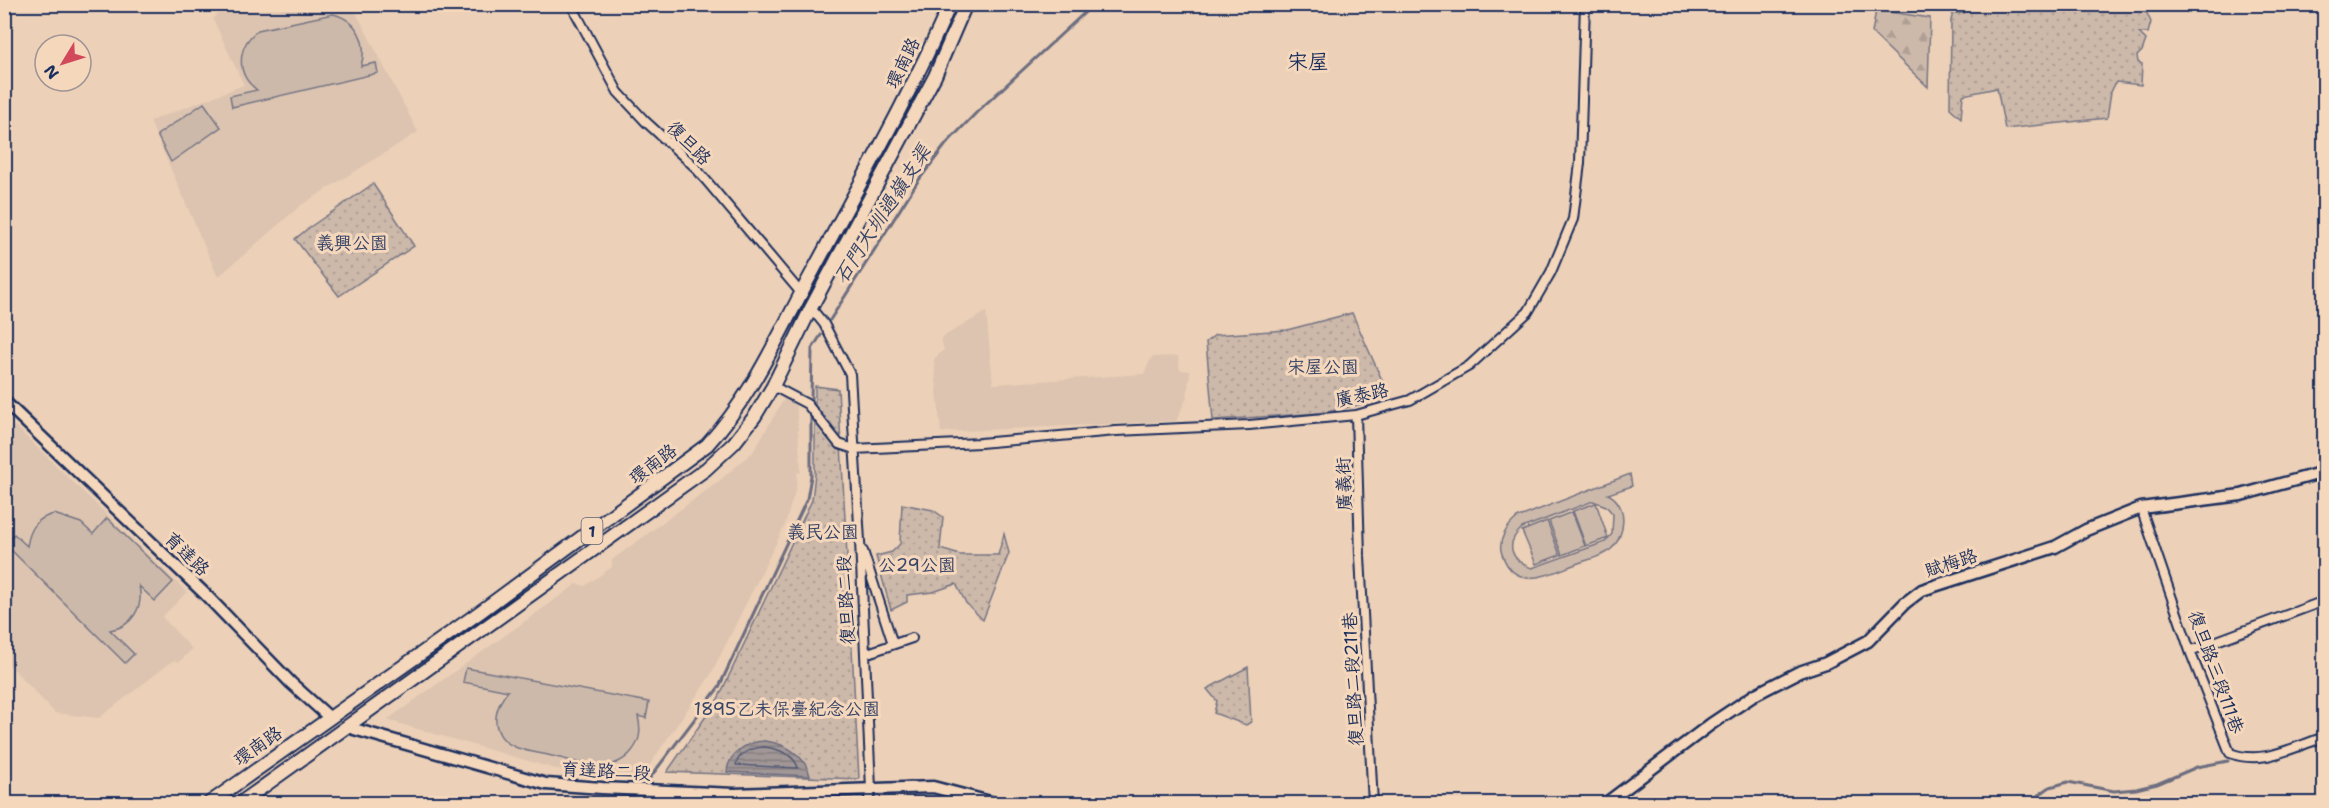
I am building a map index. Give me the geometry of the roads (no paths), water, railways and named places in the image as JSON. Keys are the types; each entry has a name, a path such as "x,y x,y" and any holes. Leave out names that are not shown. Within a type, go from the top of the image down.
{"main road":[{"name":"環南路","path":"208,804 574,544 700,451 724,426 761,371 922,69 950,4"},
{"name":"環南路","path":"239,804 585,557 713,463 734,443 755,416 773,386 811,308 936,76 966,4"},
{"path":"574,544 585,557"}],"street":[{"name":"復旦路","path":"571,4 618,92 645,121 694,166 801,293"},
{"name":"廣泰路","path":"854,449 1249,425 1356,415 1410,400 1469,366 1528,312 1551,273 1573,219 1580,164 1585,4"},
{"name":"復旦路二段","path":"801,293 824,324 849,374 860,541 871,789 868,804"},
{"path":"773,386 807,404 839,444 854,449"},
{"name":"育達路","path":"4,401 206,595 291,683 330,718 347,727"},
{"name":"廣義街","path":"1356,415 1360,552"},
{"name":"賦梅路","path":"1605,804 1711,724 1756,694 1799,672 1826,663 1868,642 1905,603 1922,590 2055,547 2086,530 2141,508 2241,495 2325,472"},
{"name":"復旦路三段111巷","path":"2141,508 2190,651 2230,753 2242,758 2262,759 2319,739 2325,741"},
{"path":"860,541 893,644"},
{"name":"復旦路二段211巷","path":"1360,552 1373,804"},
{"path":"2190,651 2325,601"},
{"path":"865,654 912,638"},
{"name":"育達路二段","path":"347,727 546,784 734,794 871,789"},
{"path":"871,789 900,786 933,787 998,804"}],"water":[{"path":"764,741 779,744 793,751 804,762 810,776 727,772 728,765 735,754 745,746"}],"waterway":[{"name":"石門大圳過嶺支渠","path":"830,320 918,181 947,143 977,112 1094,4"},
{"name":"石門大圳過嶺支渠","path":"811,402 812,349 821,335"},
{"name":"石門大圳過嶺支渠","path":"649,779 719,687 807,499 811,476 811,415"},
{"path":"2310,746 2320,743 2324,746"},
{"path":"2278,759 2286,754"},
{"path":"2026,804 2050,787 2068,782 2114,791 2136,789 2157,784 2197,767 2228,761"}],"district":[{"name":"宋屋","path":"1308,62"}],"park label":[{"name":"義興公園","path":"352,243"},
{"name":"宋屋公園","path":"1323,367"},
{"name":"義民公園","path":"823,532"},
{"name":"公29公園","path":"917,565"},
{"name":"1895乙未保臺紀念公園","path":"787,709"}]}
